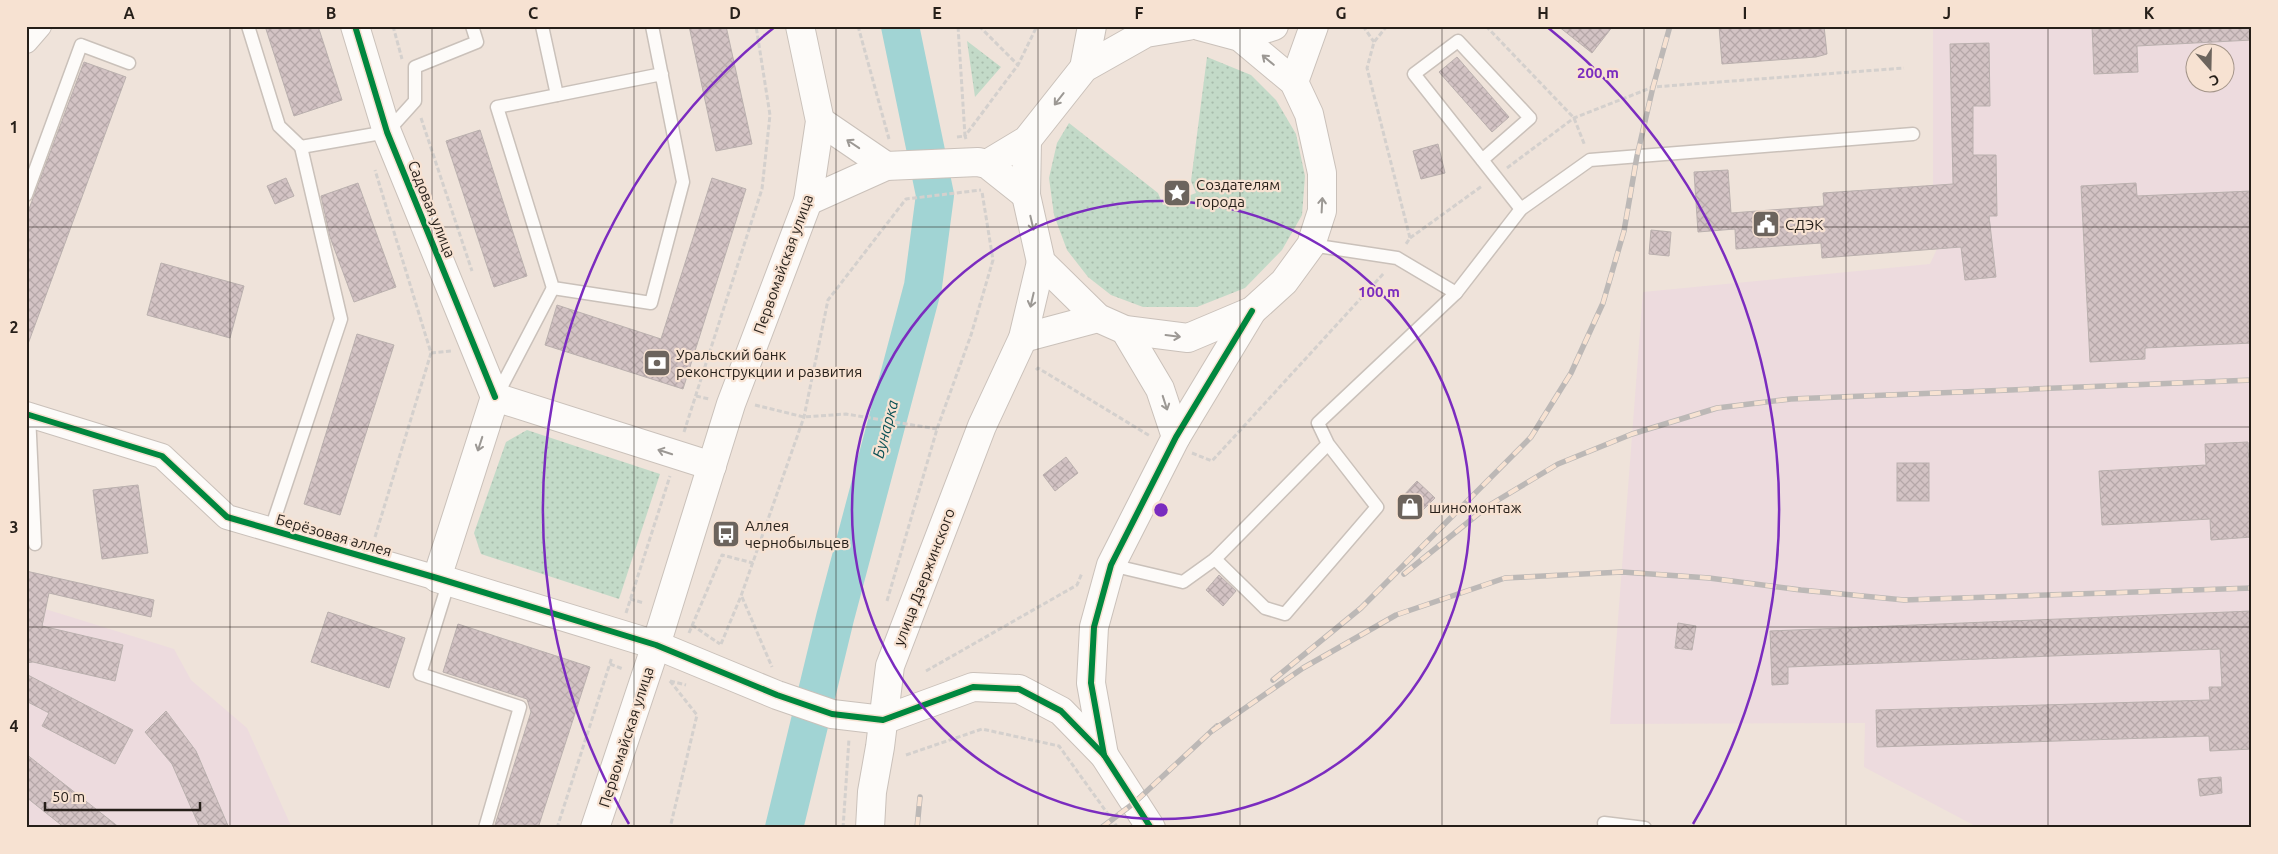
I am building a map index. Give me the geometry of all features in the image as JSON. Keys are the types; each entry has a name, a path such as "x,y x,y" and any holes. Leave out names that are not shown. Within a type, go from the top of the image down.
{"main road":[{"name":"Садовая улица","path":"355,26 376,134 495,398"},
{"name":"Первомайская улица","path":"595,828 668,650 668,608 712,466 732,404 808,202 820,121 800,26"},
{"path":"1084,68 1092,26"},
{"path":"820,121 892,159 973,163 1027,140 1084,68 1142,30 1188,26"},
{"path":"1104,755 1091,683 1098,566 1166,439 1252,311 1284,282 1311,245 1322,211 1322,173 1309,114 1294,82 1240,37 1199,26"},
{"path":"1240,37 1274,26"},
{"path":"1294,82 1314,26"},
{"path":"1027,140 1026,195 1041,262 1098,318 1125,330 1188,338 1252,311"},
{"path":"808,202 892,159"},
{"path":"973,163 1026,195"},
{"name":"улица Дзержинского","path":"870,828 872,792 890,666 982,426 1024,338 1041,262"},
{"path":"1024,338 1098,318"},
{"path":"1125,330 1160,389 1166,439"},
{"path":"443,580 495,398 712,466"},
{"name":"Берёзовая аллея","path":"443,580 668,650 777,695 843,716 883,720"},
{"path":"883,720 973,687 1019,689 1061,710 1104,755 1151,828"}],"street":[{"path":"26,41 39,26"},
{"name":"Берёзовая аллея","path":"28,414 162,456 227,517 443,580"}],"lane":[{"path":"248,26 279,126 301,147 341,318 271,529"},
{"path":"301,147 376,134 415,101 415,67 477,42 472,26"},
{"path":"542,26 557,95"},
{"path":"553,288 651,303 683,182 652,26"},
{"path":"1482,160 1530,118 1458,41 1414,74 1495,177 1521,209"},
{"path":"26,195 81,45 128,62"},
{"path":"495,398 553,288 497,107 662,74"},
{"path":"1216,559 1265,608 1286,614 1378,508 1328,444 1318,423 1456,293 1521,209 1590,160 1913,134"},
{"path":"1311,245 1397,258 1456,293"},
{"path":"28,414 35,544"},
{"path":"1098,566 1183,582 1216,559 1328,444"},
{"path":"443,580 420,674 520,707 485,828"},
{"path":"1604,823 1645,828"}],"path":[{"path":"392,26 404,64"},
{"path":"858,26 892,159"},
{"path":"885,608 937,429 971,335 993,260 982,190 965,136 958,26"},
{"path":"979,26 1018,65"},
{"path":"965,136 1018,65 1037,26"},
{"path":"1363,26 1374,42"},
{"path":"1386,26 1374,42 1367,68 1410,238"},
{"path":"1486,26 1574,118 1590,160"},
{"path":"1034,376 1038,368 1166,439 1212,461 1397,258 1410,238 1574,118 1652,87 1904,68"},
{"path":"415,101 473,275"},
{"path":"368,558 431,353 376,134"},
{"path":"721,644 741,596 804,416 828,300 906,199 982,190"},
{"path":"696,396 732,404 755,405 804,416 846,414 937,429"},
{"path":"1145,444 1166,439"},
{"path":"657,680 668,650 692,626 722,555 753,563"},
{"path":"926,670 1077,585 1098,566"},
{"path":"741,596 772,668"},
{"path":"630,599 668,608 692,626 729,649"},
{"path":"610,664 657,680 687,686"},
{"path":"657,680 697,715 670,828"},
{"path":"843,716 849,733 843,828"},
{"path":"906,755 982,729 1060,746 1118,828"}],"shaded area":[{"path":"1933,26 2252,26 2252,828 1979,828 1864,767 1865,723 1610,724 1643,292 1930,264 1937,249 1933,185"},
{"path":"26,603 174,649 191,680 247,728 292,828 26,828"}],"green space":[{"path":"967,41 1001,67 975,97"},
{"path":"1207,57 1251,75 1276,100 1296,134 1305,176 1302,215 1282,250 1245,288 1197,307 1143,307 1111,295 1088,277 1067,250 1054,215 1049,178 1057,143 1069,123 1158,193 1163,205 1196,193 1191,181"},
{"path":"527,430 660,474 619,599 481,554 474,533 506,442"}],"building":[{"path":"265,26 318,26 342,100 294,116"},
{"path":"689,26 726,26 752,144 716,151"},
{"path":"1558,26 1613,26 1592,53"},
{"path":"1719,26 1824,26 1827,54 1816,57 1722,64"},
{"path":"2092,26 2252,26 2252,40 2137,46 2138,72 2094,74"},
{"path":"1989,43 1990,106 1973,106 1973,155 1996,155 1997,216 1989,216 1996,277 1965,280 1961,247 1822,258 1821,243 1736,249 1735,229 1698,232 1694,172 1728,170 1731,213 1824,206 1823,193 1953,184 1950,44"},
{"path":"1457,57 1509,117 1492,132 1439,72"},
{"path":"84,62 126,77 28,344 26,344 26,217"},
{"path":"480,130 527,276 494,287 446,141"},
{"path":"1438,144 1445,173 1421,179 1413,151"},
{"path":"286,178 294,196 275,204 267,186"},
{"path":"712,178 746,189 683,389 545,345 557,305 661,339"},
{"path":"358,183 396,287 354,302 330,237 321,196"},
{"path":"2136,183 2137,196 2252,191 2252,343 2145,348 2145,359 2090,362 2081,186"},
{"path":"1651,230 1671,232 1669,256 1649,254"},
{"path":"161,263 244,286 230,338 147,315"},
{"path":"357,334 394,345 340,515 304,504"},
{"path":"2248,442 2252,537 2211,540 2210,519 2102,525 2099,471 2206,465 2205,444"},
{"path":"1066,457 1078,473 1055,491 1043,475"},
{"path":"1897,463 1929,463 1929,501 1897,501"},
{"path":"1417,481 1435,498 1421,512 1403,496"},
{"path":"138,485 148,553 102,559 93,490"},
{"path":"26,571 154,600 151,617 49,593 42,626 123,645 115,681 33,662 26,663"},
{"path":"1219,575 1236,591 1223,606 1206,590"},
{"path":"2252,611 2252,749 2210,751 2209,736 1877,747 1876,710 2210,700 2209,687 2222,687 2220,649 1788,667 1788,684 1772,685 1770,631"},
{"path":"328,612 405,638 389,688 311,662"},
{"path":"1678,623 1696,626 1692,650 1675,648"},
{"path":"458,624 590,667 538,828 494,828 531,712 527,699 443,672"},
{"path":"26,674 133,730 115,764 42,726 49,713 26,701"},
{"path":"166,711 196,751 229,828 200,828 172,764 145,732"},
{"path":"26,754 120,828 65,828 26,797"},
{"path":"2221,777 2222,793 2200,796 2198,779"}],"waterway":[{"name":"Бунарка","path":"784,828 835,618 923,286 935,195 900,26"}],"railway":[{"path":"1273,680 1361,608 1531,437 1571,373 1603,303 1624,231 1637,156 1670,26"},
{"path":"1404,574 1488,506 1558,464 1632,434 1717,408 1791,399 2252,380"},
{"path":"1212,731 1303,668 1396,615 1505,578 1622,572 1709,578 1801,590 1904,600 2252,588"},
{"path":"1101,828 1134,803 1217,726"},
{"path":"917,828 920,797"}],"cycle path":[{"path":"355,26 387,132 495,397"},
{"path":"1104,755 1091,683 1094,627 1111,565 1176,437 1252,311"},
{"path":"26,414 162,456 227,517 437,578 656,645 777,695 832,714 883,720 973,687 1019,689 1061,711 1104,755 1151,828"}],"place":[{"name":"Создателям города","path":"1177,193"},
{"name":"СДЭК","path":"1766,224"},
{"name":"Уральский банк реконструкции и развития","path":"657,363"},
{"name":"шиномонтаж","path":"1410,507"},
{"name":"Аллея чернобыльцев","path":"726,534"}]}
